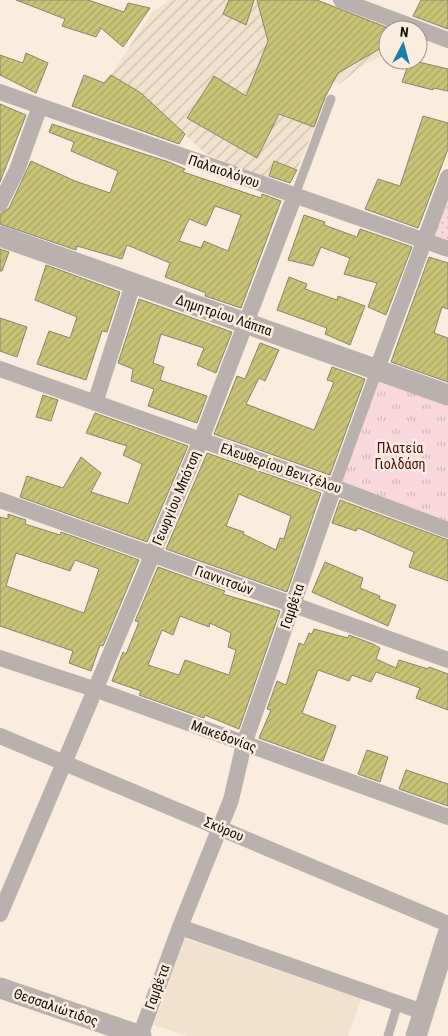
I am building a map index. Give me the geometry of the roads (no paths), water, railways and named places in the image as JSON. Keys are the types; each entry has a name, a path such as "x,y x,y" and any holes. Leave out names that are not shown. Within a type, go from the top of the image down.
{"street":[{"path":"341,0 374,6 448,40"},
{"name":"Παλαιολόγου","path":"0,92 448,249"},
{"path":"0,204 17,170 40,106"},
{"name":"Γαμβέτα","path":"140,1036 180,927 231,800 244,744 292,605 448,177"},
{"name":"Γεωργίου Μπότση","path":"0,914 4,891 97,690 201,440 295,195"},
{"name":"Δημητρίου Λάππα","path":"0,236 448,394"},
{"path":"95,403 133,284"},
{"name":"Ελευθερίου Βενιζέλου","path":"0,369 334,487 448,530"},
{"name":"Γιαννιτσών","path":"0,500 448,660"},
{"name":"Μακεδονίας","path":"0,658 97,690 448,817"},
{"name":"Σκύρου","path":"0,736 448,924"},
{"path":"180,927 424,1012"},
{"path":"416,1036 448,934"},
{"name":"Θεσσαλιώτιδος","path":"0,988 140,1036"}],"lane":[{"name":"Γεωργίου Μπότση","path":"295,195 331,99"},
{"path":"388,1036 398,1003"}],"park label":[{"name":"Πλατεία Γιολδάση","path":"400,456"}]}
